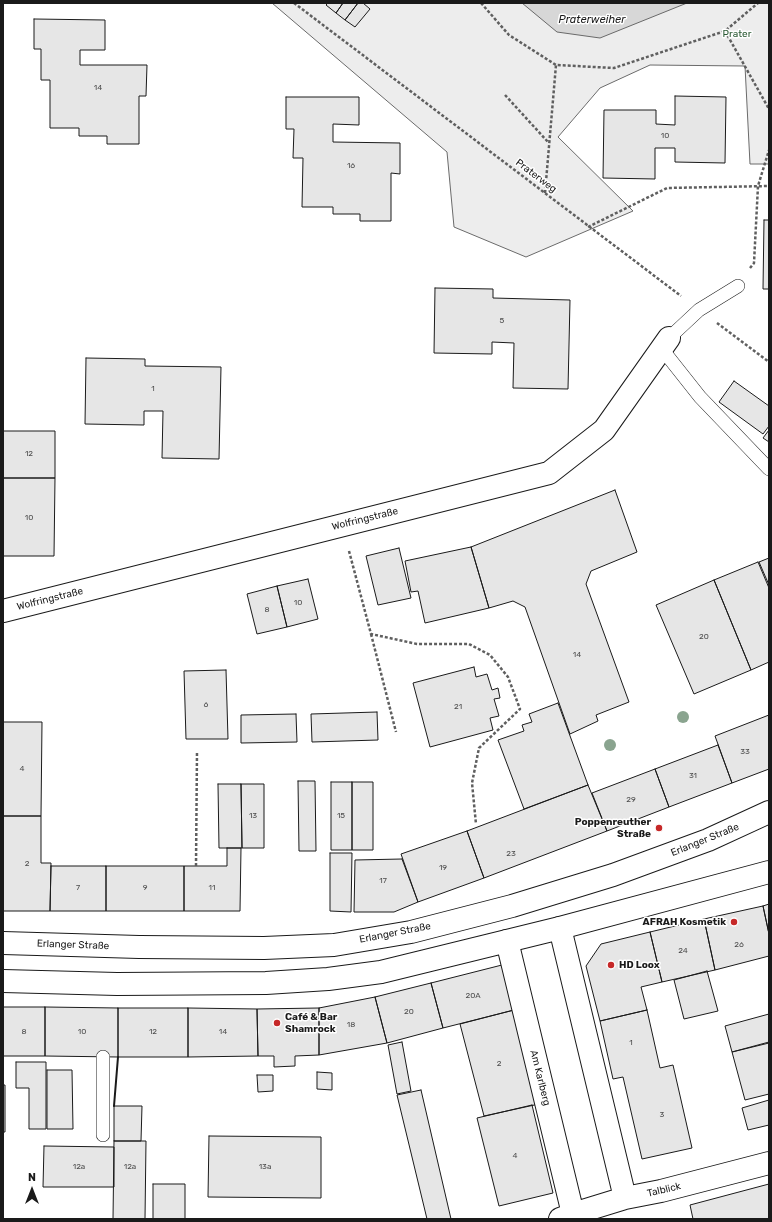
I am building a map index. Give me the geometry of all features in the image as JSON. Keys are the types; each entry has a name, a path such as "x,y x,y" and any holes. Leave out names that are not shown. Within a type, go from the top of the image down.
{"main road":[{"name":"Wolfringstraße","path":"3,611 549,473 604,430 666,344"},
{"name":"Erlanger Straße","path":"3,943 147,947 264,948 334,945 411,932 512,906 613,876 708,840 769,812"},
{"path":"3,980 117,984 266,983 328,979 381,972 560,928 769,872"},
{"path":"560,928 625,1198"},
{"name":"Am Karlberg","path":"507,941 566,1216"},
{"name":"Talblick","path":"566,1216 625,1198 661,1191 769,1163"}],"lane":[{"path":"738,286 699,310 666,344 700,397 769,469"},
{"path":"745,878 769,861"},
{"path":"103,1057 103,1135"}],"path":[{"name":"Praterweg","path":"294,3 769,362"},
{"path":"481,3 509,35 556,65 614,68 725,31 758,3"},
{"path":"725,31 769,109"},
{"path":"545,193 548,143 556,65"},
{"path":"505,95 548,143"},
{"path":"754,263 758,186 769,150"},
{"path":"588,226 667,188 769,186"},
{"path":"343,525 396,732"},
{"path":"372,634 417,644 469,644 490,655 508,676 520,709 480,748 472,783 476,824"},
{"path":"196,866 197,751"}],"shaded area":[{"path":"272,3 769,3 769,164 750,164 745,66 650,65 600,88 558,137 633,211 526,257 454,227 447,152"}],"water":[{"name":"Praterweiher","path":"522,3 687,3 600,38 557,32"}],"building":[{"path":"328,3 343,3 336,13 326,5"},
{"path":"343,3 358,3 345,20 336,13"},
{"path":"358,3 363,3 370,9 355,27 345,20"},
{"path":"34,19 105,20 105,50 80,50 80,65 147,65 146,96 139,96 139,144 107,144 107,136 79,136 79,128 50,128 50,80 41,80 41,49 34,49"},
{"path":"675,96 726,97 725,163 675,162 675,148 655,148 655,179 603,178 604,110 656,110 656,124 675,125"},
{"path":"286,97 359,97 359,125 333,124 333,142 400,143 400,174 391,173 391,221 360,221 360,214 333,214 333,207 302,207 303,158 293,158 294,129 286,129"},
{"path":"764,220 769,220 769,289 763,289"},
{"path":"435,288 493,289 493,298 570,300 568,389 513,388 514,343 492,342 492,354 434,353"},
{"path":"86,358 145,359 145,366 221,367 219,459 162,458 163,411 144,411 144,425 85,424"},
{"path":"734,381 769,406 769,426 763,434 719,402"},
{"path":"769,430 769,442 763,438"},
{"path":"3,431 55,431 55,478 3,478"},
{"path":"3,478 55,478 54,556 3,556"},
{"path":"615,490 637,552 591,571 586,584 629,702 596,715 598,721 570,734 525,607 513,601 489,608 471,547"},
{"path":"471,547 489,608 425,623 418,591 411,592 405,561"},
{"path":"399,548 411,598 378,605 366,556"},
{"path":"769,558 769,585 759,562"},
{"path":"758,562 769,588 769,662 751,670 714,580"},
{"path":"308,579 318,619 287,627 277,586"},
{"path":"714,580 751,670 694,694 656,605"},
{"path":"277,586 287,627 257,634 247,594"},
{"path":"474,667 476,677 487,674 492,690 498,688 500,698 494,699 499,716 490,718 493,730 430,747 413,683"},
{"path":"226,670 228,739 186,739 184,671"},
{"path":"558,703 588,785 524,809 498,740 524,731 522,725 532,722 529,714"},
{"path":"377,712 378,740 312,742 311,714"},
{"path":"296,714 297,742 241,743 241,715"},
{"path":"769,715 769,769 732,783 715,736"},
{"path":"3,722 42,722 41,816 3,816"},
{"path":"718,745 732,783 669,807 655,769"},
{"path":"655,769 669,807 607,831 592,793"},
{"path":"298,781 315,781 316,851 299,851"},
{"path":"331,782 352,782 352,850 331,850"},
{"path":"352,782 373,782 373,850 352,850"},
{"path":"218,784 241,784 242,848 219,848"},
{"path":"241,784 264,784 264,848 242,848"},
{"path":"588,785 607,831 484,878 467,831"},
{"path":"3,816 41,816 41,863 51,863 50,911 3,911"},
{"path":"467,831 484,878 418,902 401,854"},
{"path":"227,848 241,848 240,911 184,911 184,866 227,866"},
{"path":"330,853 352,853 351,912 330,911"},
{"path":"402,859 418,902 394,912 354,912 355,860"},
{"path":"51,866 106,866 106,911 50,911"},
{"path":"106,866 184,866 184,911 106,911"},
{"path":"769,904 769,934 763,906"},
{"path":"763,906 769,934 769,956 715,970 704,919"},
{"path":"704,919 715,970 662,982 650,932"},
{"path":"650,932 662,982 641,987 647,1010 600,1021 586,966 601,944"},
{"path":"502,965 514,1010 443,1028 431,983"},
{"path":"707,971 718,1011 684,1019 674,980"},
{"path":"431,983 443,1028 387,1043 375,997"},
{"path":"375,997 387,1043 319,1055 319,1008"},
{"path":"3,1007 45,1007 45,1056 3,1056"},
{"path":"45,1007 118,1008 118,1057 45,1056"},
{"path":"118,1008 188,1008 188,1057 118,1057"},
{"path":"188,1008 257,1009 258,1056 188,1057"},
{"path":"319,1008 319,1055 295,1056 295,1066 274,1067 274,1056 258,1056 257,1009"},
{"path":"514,1010 539,1104 484,1116 460,1024"},
{"path":"647,1010 660,1068 673,1065 692,1148 642,1159 623,1077 613,1079 600,1021"},
{"path":"769,1014 769,1042 732,1052 725,1026"},
{"path":"402,1042 411,1091 397,1094 388,1045"},
{"path":"769,1043 769,1094 745,1100 732,1052"},
{"path":"16,1062 46,1062 46,1129 29,1129 29,1088 16,1088"},
{"path":"47,1070 72,1070 73,1129 47,1129"},
{"path":"317,1072 332,1073 332,1090 317,1089"},
{"path":"257,1075 273,1075 273,1091 258,1092"},
{"path":"3,1085 5,1085 5,1132 3,1132"},
{"path":"421,1090 451,1219 427,1219 397,1095"},
{"path":"769,1100 769,1125 748,1130 742,1108"},
{"path":"532,1105 553,1193 499,1206 477,1118"},
{"path":"114,1106 142,1106 141,1141 114,1141"},
{"path":"209,1136 321,1137 321,1198 208,1197"},
{"path":"114,1141 146,1141 145,1219 113,1219"},
{"path":"44,1146 114,1147 114,1187 43,1187"},
{"path":"153,1184 185,1184 185,1219 153,1219"},
{"path":"769,1184 769,1219 693,1219 690,1205"}],"wall":[{"path":"114,1106 118,1057"}],"place":[{"name":"Poppenreuther Straße","path":"659,828"},
{"name":"AFRAH Kosmetik","path":"734,922"},
{"name":"HD Loox","path":"611,965"},
{"name":"Café & Bar Shamrock","path":"277,1023"}],"park label":[{"name":"Prater","path":"737,34"}]}
